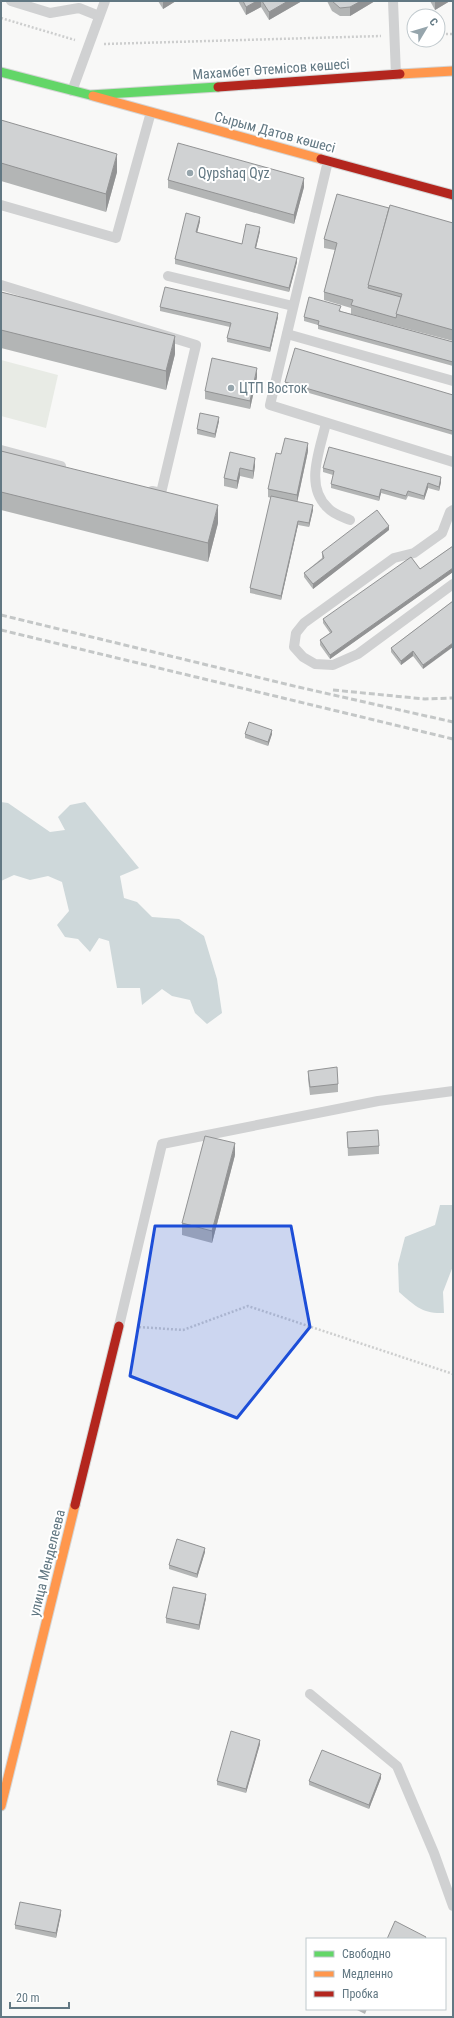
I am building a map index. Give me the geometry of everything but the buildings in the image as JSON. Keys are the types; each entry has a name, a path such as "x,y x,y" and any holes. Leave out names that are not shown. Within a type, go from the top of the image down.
{"main road":[{"name":"Махамбет Өтемісов көшесі","path":"90,95 453,71"},
{"name":"Сырым Датов көшесі","path":"1,72 72,90 453,196"},
{"name":"улица Менделеева","path":"1,1806 119,1326"}],"lane":[{"path":"11,1 50,13 79,8 99,16"},
{"path":"72,90 104,1"},
{"path":"393,1 396,75"},
{"path":"1,205 116,238 151,112"},
{"path":"328,161 270,406 453,462"},
{"path":"168,276 294,306"},
{"path":"1,285 196,345 161,494 138,487"},
{"path":"287,334 453,381"},
{"path":"326,423 314,476 318,495 328,509 350,520"},
{"path":"1,450 70,469"},
{"path":"453,510 450,512 442,533 414,553 394,558 304,622 296,633 294,647 303,657 315,664 333,664 339,662 358,654 453,584"},
{"path":"119,1326 162,1144 378,1100 453,1091"},
{"path":"310,1694 397,1766 434,1852 453,1906"}],"path":[{"path":"1,18 89,44 406,35"},
{"path":"119,1326 183,1330 248,1306 453,1374"}],"highlighted area":[{"path":"155,1226 291,1226 310,1327 237,1418 130,1376"}],"shaded area":[{"path":"1,360 58,375 46,428 1,416"},
{"path":"1,802 8,803 50,832 65,830 58,817 70,805 85,802 139,868 120,876 124,898 137,902 152,917 179,919 204,936 217,979 222,1013 207,1024 195,1013 190,1000 172,996 162,989 142,1005 140,988 117,988 109,941 99,938 90,952 78,939 65,937 57,925 69,911 62,882 48,876 30,880 14,875 1,881"},
{"path":"440,1205 453,1205 453,1266 443,1292 444,1313 436,1313 419,1308 399,1292 398,1264 405,1237 435,1225"}],"railway":[{"path":"1,615 298,687 453,722"},
{"path":"1,630 453,739"},
{"path":"333,690 425,699 453,698"}],"traffic: fast":[{"path":"1,72 90,95 218,87"}],"traffic: slow":[{"path":"400,74 453,71"},
{"path":"93,96 321,159"},
{"path":"1,1806 75,1505"}],"traffic: jam":[{"path":"218,87 400,74"},
{"path":"321,159 453,195"},
{"path":"75,1505 119,1326"}],"place":[{"name":"Qypshaq Qyz","path":"190,173"},
{"name":"ЦТП Восток","path":"231,388"}]}
